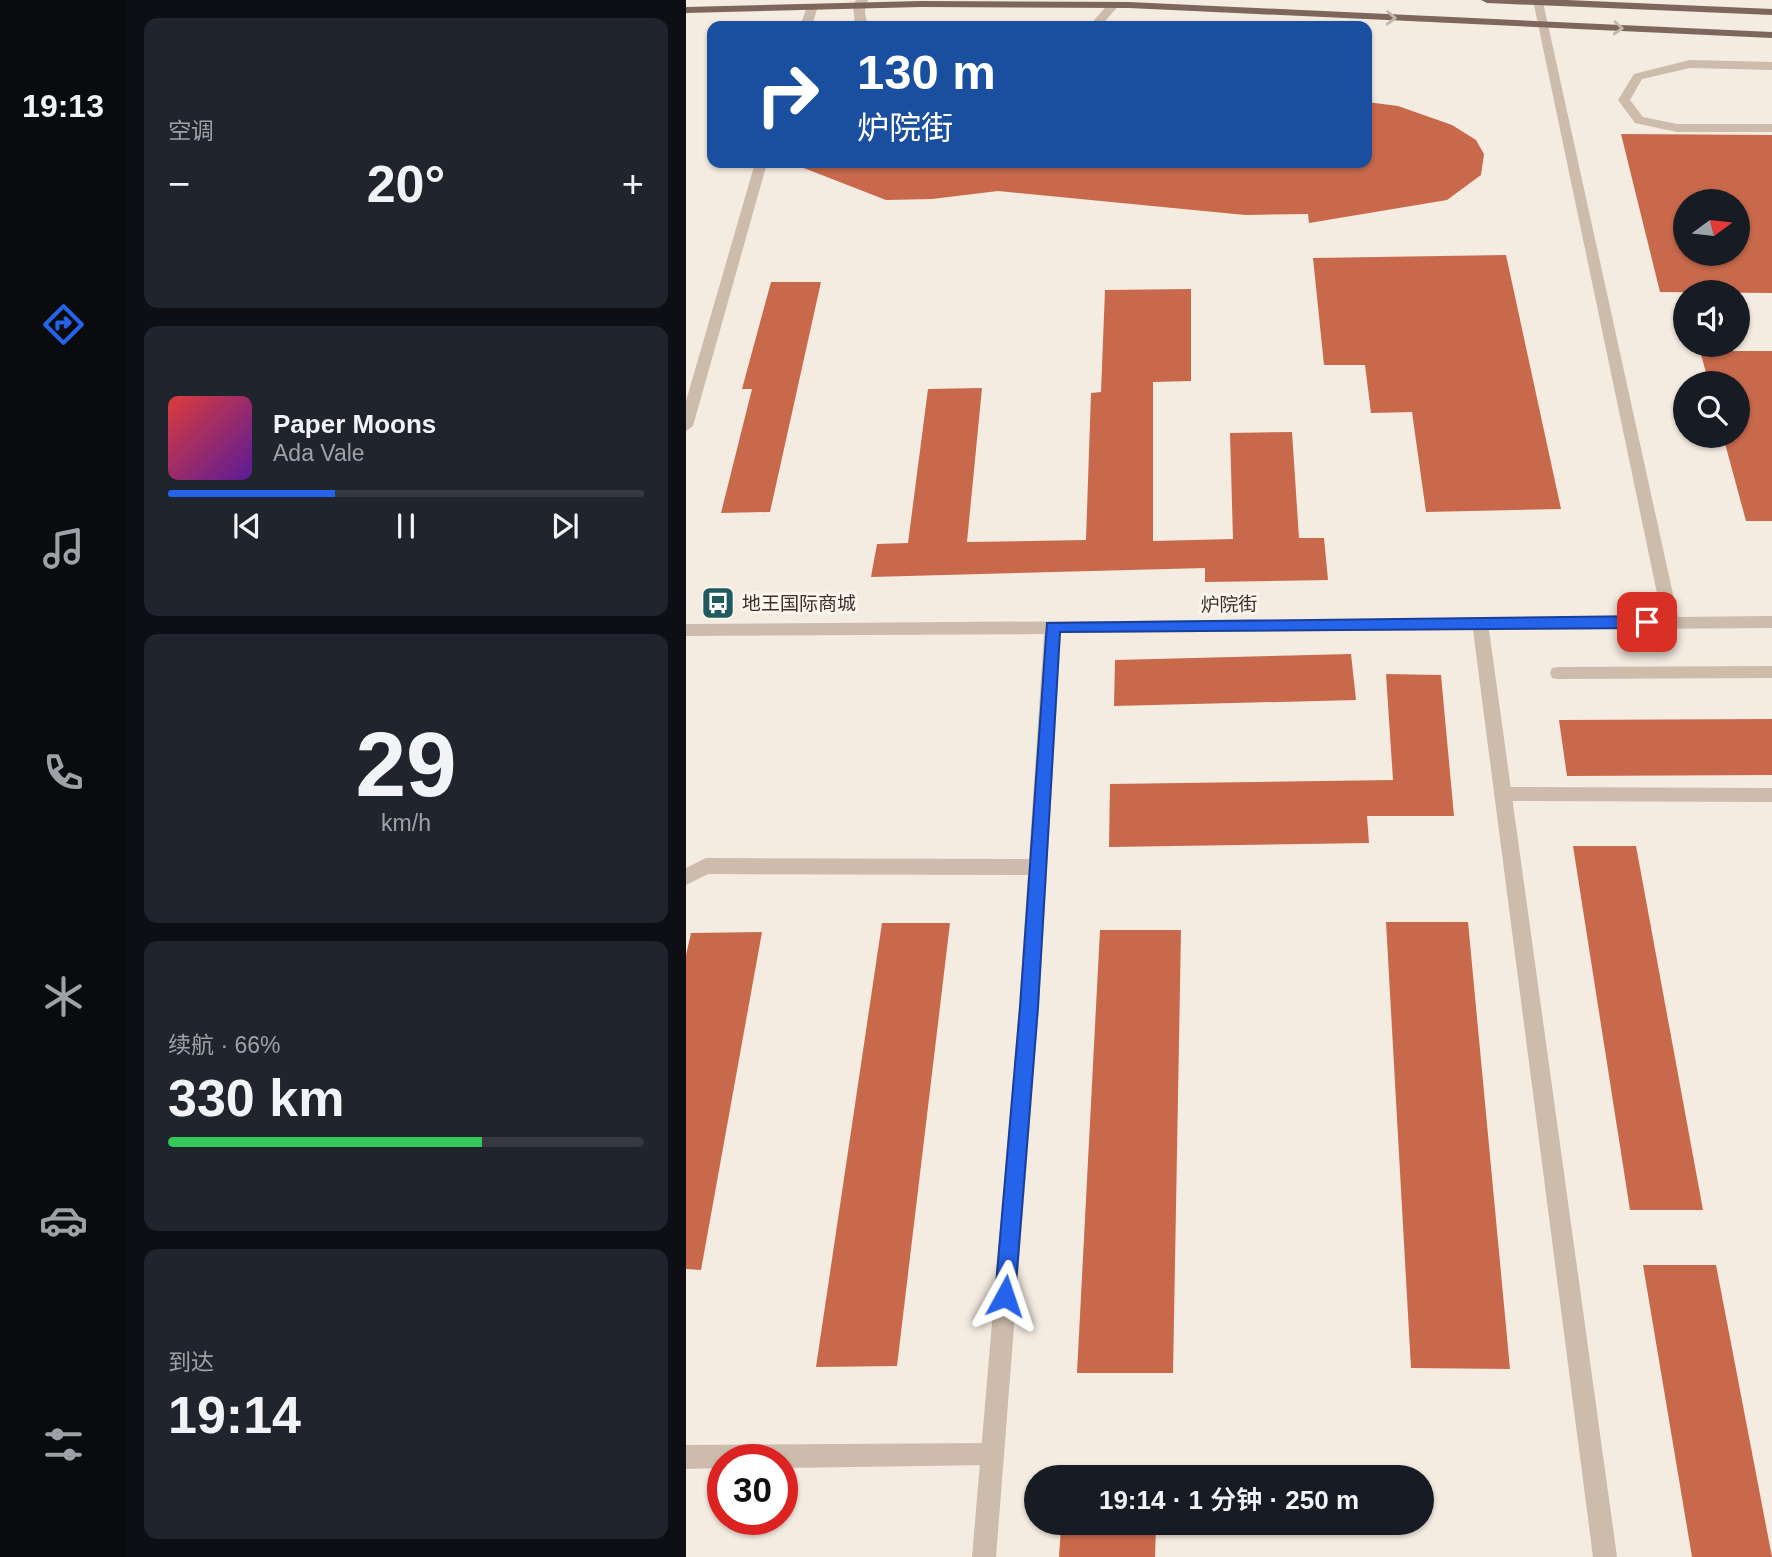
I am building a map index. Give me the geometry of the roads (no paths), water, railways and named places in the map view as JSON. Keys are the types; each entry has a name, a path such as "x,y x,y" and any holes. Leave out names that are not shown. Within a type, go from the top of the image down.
{"main road":[{"path":"1487,0 1772,12"},
{"path":"686,10 861,3 1113,5 1772,35"}],"street":[{"path":"1537,2 1671,622"},
{"path":"861,3 861,21"},
{"path":"1100,21 1113,5"},
{"path":"808,21 812,6"},
{"path":"1772,66 1690,64 1638,77 1624,100 1639,120 1677,128 1772,128"},
{"path":"686,426 760,168"},
{"name":"炉院街","path":"686,631 1772,622"},
{"path":"1480,623 1605,1557"},
{"path":"984,1557 1029,1007 1053,627"},
{"path":"1558,673 1772,672"},
{"path":"1503,794 1772,795"},
{"path":"686,877 706,866 1038,867"},
{"path":"686,1457 992,1454"}],"place":[{"name":"地王国际商城","path":"718,603"}]}
